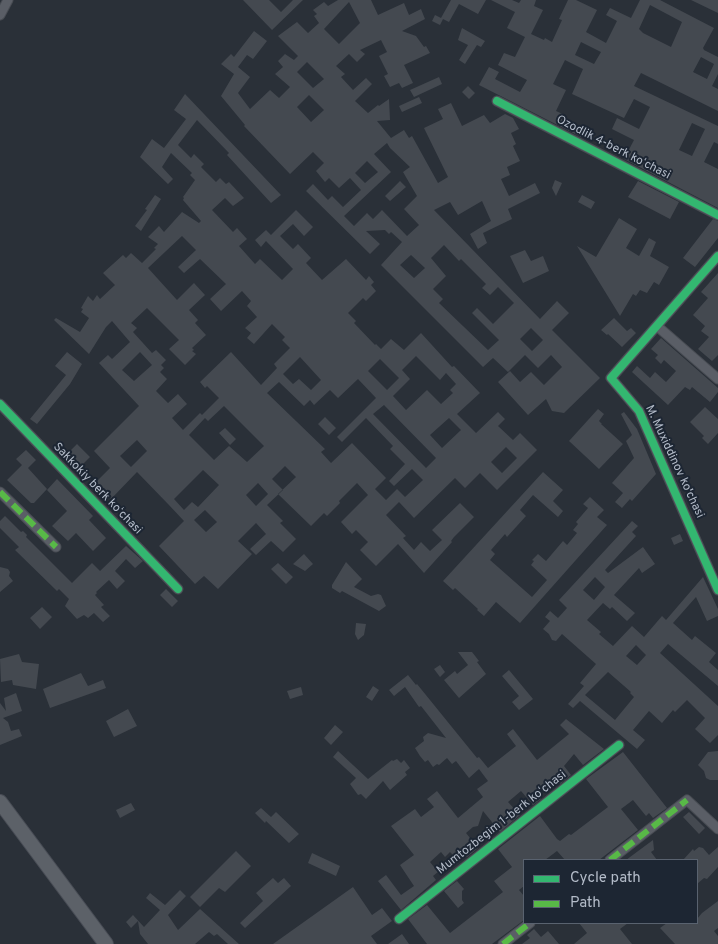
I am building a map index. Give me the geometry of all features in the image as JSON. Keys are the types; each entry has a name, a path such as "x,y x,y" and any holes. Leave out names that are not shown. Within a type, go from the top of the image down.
{"main road":[{"path":"0,802 106,944"}],"street":[{"path":"0,15 8,0"},
{"name":"Ozodlik 4-berk koʻchasi","path":"497,101 718,215"},
{"path":"718,256 657,326 718,380"},
{"name":"M. Muxiddinov ko'chasi","path":"657,326 611,378 640,411 718,590"},
{"name":"Sakkokiy berk koʻchasi","path":"0,404 178,589"},
{"path":"0,492 56,547"},
{"name":"Mumtozbegim 1-berk koʻchasi","path":"398,919 619,745"},
{"path":"611,859 687,800 718,829"},
{"path":"503,944 529,924"}],"building":[{"path":"243,0 269,0 281,12 293,0 303,0 272,30"},
{"path":"338,0 371,0 378,15 404,3 409,15 421,9 425,19 402,31 416,36 430,53 404,65 413,83 402,88 399,83 390,87 384,76 388,74 379,56 387,52 381,40 360,50 365,54 357,62 349,54 336,66 345,74 341,77 353,90 366,78 372,84 355,101 368,113 389,99 390,120 377,121 391,138 404,130 409,138 412,136 438,183 448,177 424,128 443,119 438,109 451,103 462,126 484,115 490,123 505,114 513,118 519,129 511,133 516,144 513,146 520,161 507,167 510,175 501,179 509,196 535,183 540,193 508,209 512,219 483,233 487,243 478,249 470,234 491,221 482,201 458,215 450,202 434,210 540,319 557,301 569,313 552,330 600,378 564,413 552,411 546,399 528,415 498,382 510,371 520,382 531,372 544,385 562,367 551,355 538,368 525,355 508,372 493,358 483,367 381,265 402,242 391,232 389,234 385,230 366,231 380,244 370,254 306,191 313,184 328,200 332,196 343,207 361,190 350,178 339,188 329,178 325,182 316,171 324,163 313,152 290,174 244,126 221,96 234,74 221,64 231,54 234,57 254,31 267,41 253,59 247,55 238,67 250,77 238,93 250,109 270,90 279,98 290,87 275,74 283,67 278,61 285,54 294,60 298,56 278,36 297,22 308,33 319,23 314,16 317,14 313,10 324,2 328,6","holes":["349,2 360,23 339,44 324,29","307,62 324,79 313,88 297,72","309,95 324,110 311,122 297,107","387,143 410,167 403,172 417,196 404,209 419,225 407,236 382,210 373,219 367,213 354,226 344,216 391,172 374,154","367,161 378,172 365,183 355,173","444,245 459,261 461,259 486,284 482,288 490,295 498,287 514,303 493,324 477,308 472,313 499,340 488,350 439,303 443,299 433,289 446,276 431,258","411,255 425,268 414,278 400,265","531,328 543,340 532,351 520,339"]},
{"path":"451,0 486,0 478,14 459,4 449,22 441,18"},
{"path":"491,0 512,0 519,3 521,0 536,0 534,6 543,10 531,34 552,42 562,20 559,19 568,0 576,0 597,10 586,32 606,43 617,21 606,15 610,8 631,18 640,0 660,0 714,28 703,48 718,57 718,74 712,86 718,89 718,111 641,73 634,86 718,126 718,144 714,142 704,162 718,169 718,208 624,159 634,140 612,129 617,118 639,129 650,107 634,99 624,118 572,94 583,69 565,60 553,84 566,90 556,111 565,115 563,119 584,130 581,137 479,85 489,67 499,72 495,79 520,92 527,80 498,65 504,53 515,57 525,37 507,28 515,12","holes":["650,5 682,22 671,47 643,33 639,29","581,42 601,52 594,64 575,55","701,57 714,64 707,79 693,72","692,123 705,129 692,156 679,150"]},
{"path":"691,0 718,0 718,13"},
{"path":"435,15 443,19 440,25 432,21"},
{"path":"462,28 485,41 481,47 477,45 465,64 459,60 468,45 458,40"},
{"path":"439,77 442,84 414,97 410,90"},
{"path":"468,86 475,93 469,99 462,92"},
{"path":"185,94 281,195 271,203 227,155 229,153 197,120 178,145 191,158 194,154 204,164 201,167 216,182 220,178 226,184 229,182 244,198 233,206 225,198 212,210 233,232 237,228 247,239 239,246 255,264 260,259 282,280 293,269 266,241 261,247 255,240 266,230 271,235 296,210 313,227 304,236 293,224 280,236 293,249 298,244 311,258 306,263 322,280 346,259 366,280 369,276 374,282 371,285 376,291 366,301 363,298 348,313 356,321 354,323 375,345 381,349 391,339 404,350 421,333 452,367 454,366 480,393 457,414 476,433 498,412 505,419 498,426 513,440 520,433 537,450 497,490 480,473 465,488 455,478 414,518 399,502 386,515 406,536 403,538 414,550 421,542 430,551 442,540 432,530 460,503 474,517 454,537 452,542 424,573 398,544 376,566 360,550 368,542 356,530 352,534 341,522 368,495 357,483 327,516 324,513 311,526 278,494 267,505 283,521 280,523 296,539 283,552 271,541 256,555 250,549 266,534 256,523 238,541 252,554 218,589 204,576 195,584 159,546 184,521 137,472 111,499 95,483 110,468 94,451 139,406 99,363 108,355 112,359 130,342 112,321 89,354 54,320 56,318 80,332 89,318 81,312 83,309 81,308 88,296 93,301 97,295 100,299 115,285 103,273 123,255 126,258 131,253 142,263 156,249 154,248 158,244 148,237 159,226 164,232 182,212 199,223 201,221 183,200 183,197 195,180 190,175 192,173 171,153 162,167 173,179 168,184 140,157 152,139 164,148 186,119 174,110","holes":["182,236 196,250 178,267 184,273 200,259 226,284 210,299 221,311 242,291 251,301 247,306 257,317 245,328 251,333 247,338 254,344 272,324 285,337 282,340 290,348 274,364 277,368 261,385 231,352 200,382 219,398 183,430 172,418 187,404 178,394 168,403 156,391 167,379 160,372 164,368 161,365 166,360 156,350 152,353 133,332 137,328 131,323 147,308 179,340 169,349 185,365 196,354 192,351 194,350 192,348 206,335 195,323 198,320 189,310 205,295 194,283 177,300 148,268","140,352 152,365 134,381 122,370","416,356 440,380 446,373 456,384 450,390 453,393 441,404 427,390 406,410 393,396 410,379 402,370","300,357 321,380 311,390 299,379 293,384 283,374","380,359 399,378 387,390 368,371","358,379 376,398 337,437 342,442 366,418 393,446 390,449 405,464 389,481 394,486 412,469 423,480 405,497 397,489 386,500 375,489 386,478 352,443 331,463 321,452 325,449 267,393 279,382 304,406 310,400 314,405 330,390 338,398","384,405 436,458 426,468 373,414","224,406 264,446 247,462 229,446 214,460 189,435 205,418 208,421","449,418 461,430 442,448 430,435","137,440 147,451 131,467 120,456","506,447 517,458 502,473 491,462","285,466 296,477 283,490 272,479","203,470 219,485 198,507 192,502 184,510 174,499","258,483 268,494 256,506 246,495","205,510 217,522 206,532 194,520"]},
{"path":"419,97 422,103 402,112 399,106"},
{"path":"555,180 562,183 556,196 552,188"},
{"path":"400,181 406,187 390,201 385,196"},
{"path":"638,181 679,202 670,219 628,197"},
{"path":"155,195 161,199 141,231 135,226"},
{"path":"582,195 595,202 591,209 578,202"},
{"path":"619,218 637,229 626,248 639,256 649,238 656,242 650,256 669,267 659,285 654,282 647,293 640,290 636,296 633,294 620,316 577,246 596,257"},
{"path":"713,219 718,221 718,238 695,267 683,258"},
{"path":"525,250 531,261 543,256 549,271 523,283 510,256"},
{"path":"718,273 718,355 712,361 698,349 709,337 701,331 705,326 693,315 708,298 701,292"},
{"path":"614,318 627,331 631,328 636,333 622,347 601,330"},
{"path":"661,338 718,388 718,392 710,402 692,387 690,390 685,387 668,405 632,372 637,366 650,378 655,372 666,382 676,371 664,360 661,364 655,358 658,355 651,349"},
{"path":"67,352 82,364 70,384 37,424 30,419 66,375 55,366"},
{"path":"705,407 718,419 718,433 708,444 702,438 704,436 690,422"},
{"path":"598,409 604,414 599,421 601,424 623,444 599,469 569,441"},
{"path":"624,412 637,429 656,474 632,501 630,499 622,508 615,502 623,493 612,483 634,458 626,441 632,435 621,414"},
{"path":"325,417 336,428 329,435 318,424"},
{"path":"225,428 236,439 230,445 219,433"},
{"path":"77,444 90,457 79,468 66,455"},
{"path":"26,450 36,460 28,468 47,489 34,503 31,503 7,480 22,465 16,459"},
{"path":"543,472 563,490 553,501 563,511 558,517 533,495 520,510 526,516 507,537 505,534 491,550 495,554 490,560 532,597 547,580 531,565 534,561 532,560 538,554 546,561 563,541 567,545 577,533 573,530 578,524 576,522 588,508 583,504 590,497 604,510 597,517 607,525 520,623 496,602 484,616 455,588 453,590 443,581"},
{"path":"57,479 93,516 89,520 106,538 93,551 76,533 68,541 52,526 67,511 47,490"},
{"path":"5,516 21,532 23,531 27,535 26,537 72,583 92,563 100,571 126,546 143,561 135,568 126,559 115,571 125,581 117,589 109,580 96,592 95,595 104,605 101,607 110,616 103,622 94,613 88,618 84,615 77,619 65,606 69,599 59,589 57,591 15,550 19,547 0,528 0,521"},
{"path":"632,521 638,526 632,532 636,536 605,570 608,573 643,547 655,564 642,573 639,568 614,595 635,613 627,621 612,607 610,609 603,603 587,620 613,646 632,626 644,637 662,616 666,620 703,577 718,609 718,616 707,621 696,597 673,623 692,640 695,636 716,653 709,662 718,670 718,686 668,644 660,653 718,706 718,735 710,743 695,729 705,718 687,700 675,712 673,710 662,723 649,711 633,730 645,740 637,749 580,701 573,708 568,704 584,686 580,683 596,664 562,634 556,641 552,640 543,629 550,621 545,617 550,611 558,618 567,608 559,600","holes":["595,577 605,587 594,600 583,590","636,645 646,655 637,665 626,656","608,672 631,692 634,697 615,720 585,695"]},
{"path":"680,534 683,541 674,545 671,538"},
{"path":"304,554 313,564 305,571 293,564"},
{"path":"346,562 362,579 354,587 371,596 381,595 386,606 379,611 342,591 340,593 332,588"},
{"path":"278,563 293,577 286,584 271,569"},
{"path":"0,567 8,569 10,572 9,576 13,581 0,592"},
{"path":"166,589 178,601 172,607 160,595"},
{"path":"42,607 52,617 40,629 30,618"},
{"path":"356,623 366,624 364,635 358,640 355,634"},
{"path":"458,652 472,652 486,674 459,698 444,680 455,671 457,674 468,665"},
{"path":"19,654 22,662 39,664 36,689 13,685 12,680 1,682 0,659"},
{"path":"440,665 445,672 440,677 434,669"},
{"path":"509,670 533,699 519,710 512,702 519,696 502,676"},
{"path":"81,673 88,686 103,680 106,688 50,708 43,689"},
{"path":"408,675 477,758 479,757 488,768 516,746 507,734 513,729 537,760 569,734 560,725 566,719 604,749 583,765 574,754 564,766 571,775 560,784 554,777 535,792 541,799 533,805 521,791 508,802 520,815 500,832 483,811 478,826 473,827 466,833 478,848 467,857 461,850 454,856 450,852 445,857 441,852 430,862 438,872 433,876 436,880 401,910 378,881 386,875 401,895 414,886 400,865 414,855 391,826 415,809 421,817 434,807 427,799 437,791 458,818 483,797 477,789 488,781 479,769 469,778 456,761 452,764 447,758 439,765 437,764 433,767 428,760 425,762 420,756 415,748 424,741 423,737 428,733 446,738 421,706 419,707 405,687 394,696 389,690"},
{"path":"373,686 379,690 372,701 366,697"},
{"path":"301,687 303,695 290,699 287,691"},
{"path":"16,693 22,711 3,718 8,722 11,731 19,729 22,736 0,745 0,703 6,711 4,698"},
{"path":"128,709 137,726 114,737 106,721"},
{"path":"335,725 343,732 331,745 324,738"},
{"path":"338,751 368,779 392,760 397,759 401,763 404,760 410,768 405,772 407,775 390,790 383,781 366,799 361,794 358,795 350,784 356,778 333,757"},
{"path":"718,751 718,780 710,780 706,778 704,771 698,765 708,752"},
{"path":"623,752 667,808 653,818 649,813 646,816 633,800 621,809 638,830 600,859 564,859 557,851 546,859 523,859 523,887 519,890 523,895 523,921 492,944 427,944 408,919 427,905 450,933 503,892 494,881 512,867 498,849 540,816 560,841 608,807 586,779"},
{"path":"131,803 135,810 120,818 116,810"},
{"path":"261,808 271,817 276,812 299,834 289,843 255,813"},
{"path":"689,812 705,828 699,834 683,817"},
{"path":"653,840 654,850 651,852 656,859 627,859"},
{"path":"699,847 703,848 709,855 718,847 718,867 707,879 704,878 698,883 698,859 684,859 693,849 694,851"},
{"path":"236,851 251,866 225,892 219,888 200,907 190,897"},
{"path":"312,853 340,866 336,876 308,863"},
{"path":"273,878 278,883 284,878 291,886 245,928 240,923 263,901 256,893"},
{"path":"457,881 464,889 462,891 462,900 464,903 458,908 444,891"},
{"path":"353,887 372,915 382,908 392,921 371,936 377,944 273,944"},
{"path":"180,890 186,896 168,915 178,930 200,909 239,944 228,944 217,934 214,936 209,932 195,944 148,944 140,934 138,921 131,928 126,922 133,915 144,927 160,910 146,898 150,893 165,905"},
{"path":"718,901 718,928 714,931 718,936 718,944 675,944 660,928 666,924 698,924 698,918"},
{"path":"580,924 627,924 620,929 632,944 574,944 587,933"},
{"path":"534,929 541,937 548,931 559,944 522,944 530,938 527,935"},
{"path":"402,934 409,944 388,944"}],"marked path":[{"path":"0,492 56,547"},
{"path":"611,859 687,800"},
{"path":"503,944 529,924"}],"cycle path":[{"path":"497,101 718,215"},
{"path":"718,256 611,378 639,411 718,590"},
{"path":"0,404 178,589"},
{"path":"399,919 619,745"}]}
